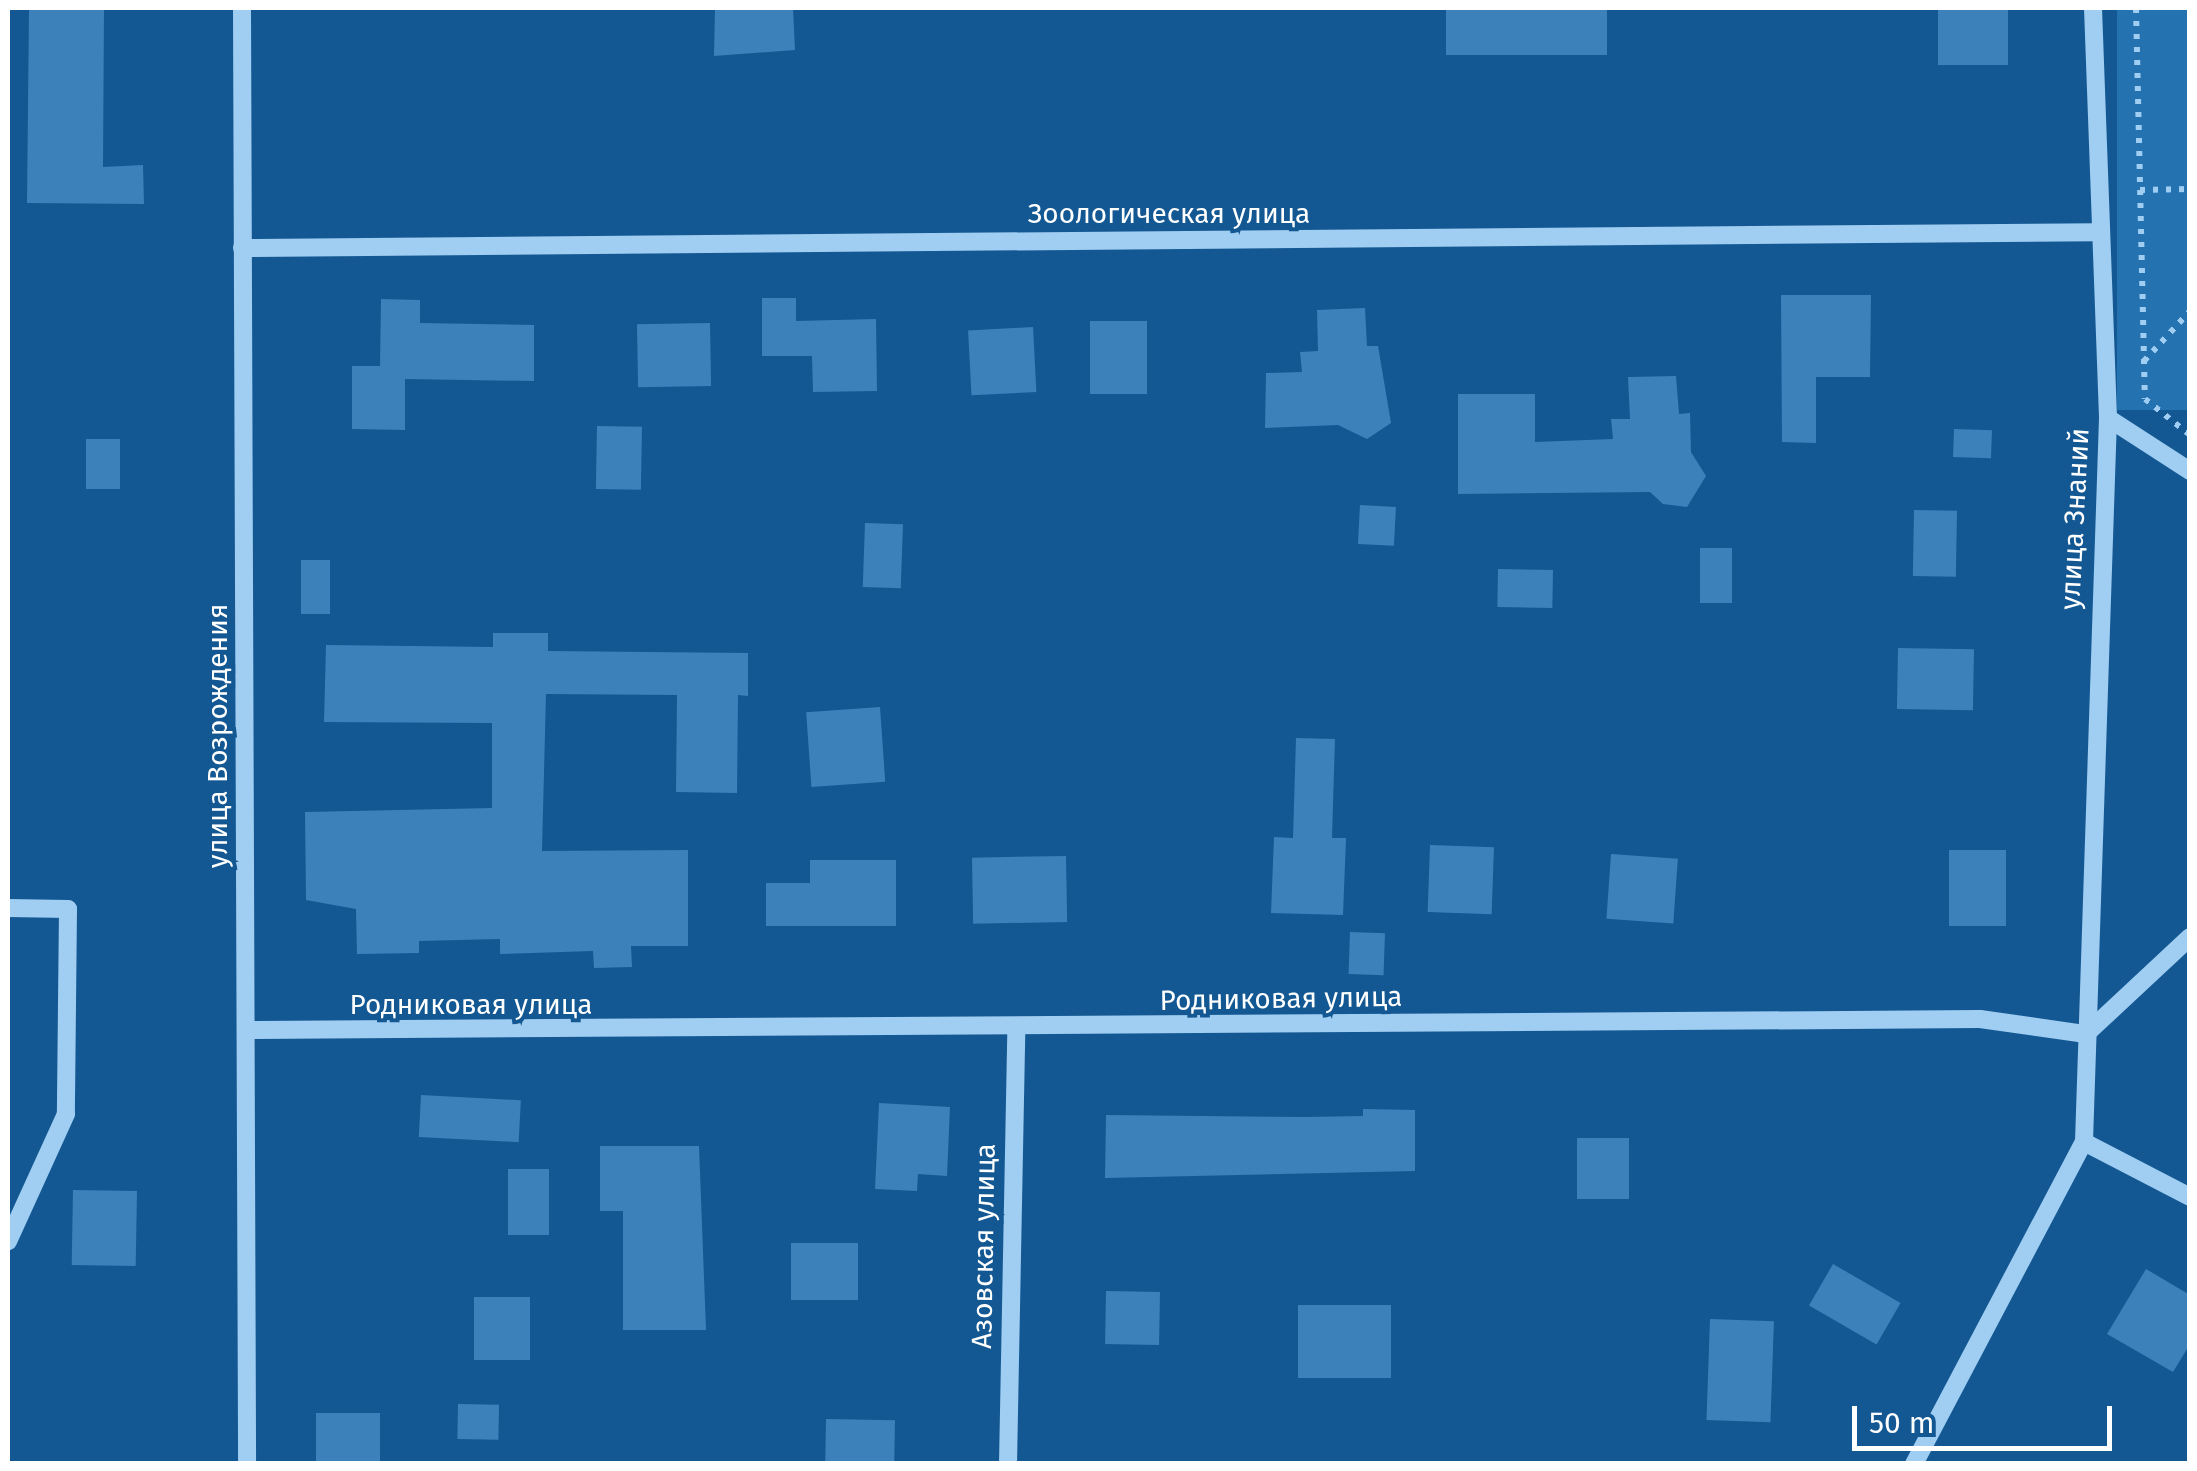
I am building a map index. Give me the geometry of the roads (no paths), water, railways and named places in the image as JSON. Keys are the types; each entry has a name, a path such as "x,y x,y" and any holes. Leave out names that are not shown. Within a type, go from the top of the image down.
{"street":[{"name":"улица Возрождения","path":"242,8 247,1464"},
{"name":"улица Знаний","path":"2086,1034 2108,418 2096,232 2094,8"},
{"name":"Зоологическая улица","path":"242,248 2096,232"},
{"path":"2108,418 2190,471"},
{"path":"8,908 68,909 66,1114 8,1241"},
{"path":"1914,1464 2084,1142 2086,1034 2190,937"},
{"name":"Родниковая улица","path":"248,1030 1016,1029 1980,1019 2086,1034"},
{"name":"Азовская улица","path":"1008,1464 1016,1029"},
{"path":"2084,1142 2190,1198"}]}
